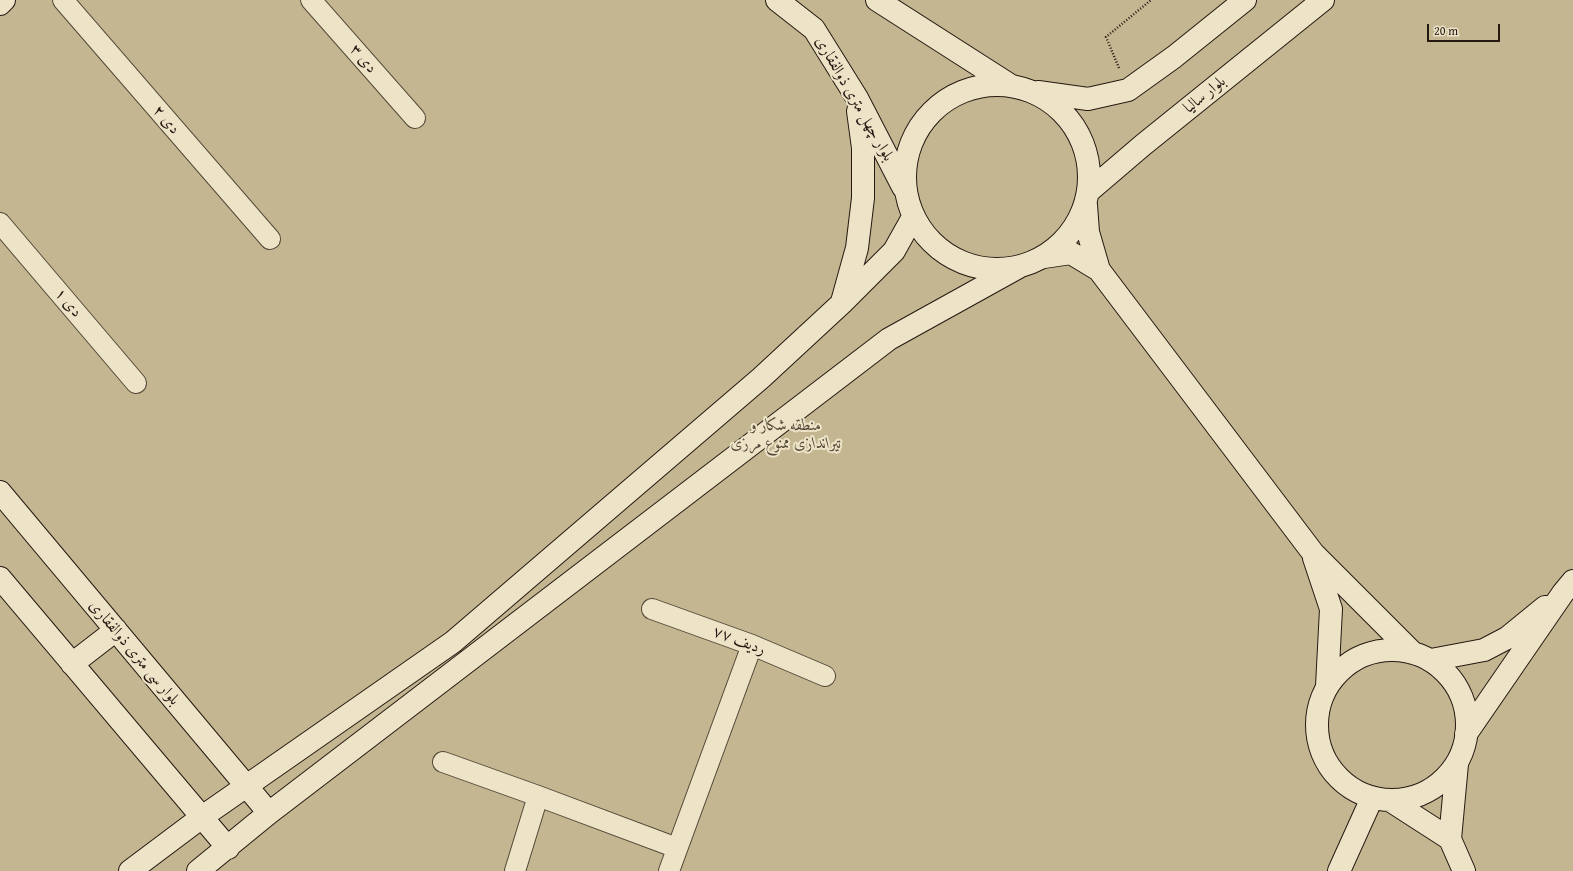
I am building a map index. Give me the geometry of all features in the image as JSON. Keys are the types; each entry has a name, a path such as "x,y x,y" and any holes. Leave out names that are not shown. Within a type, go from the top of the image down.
{"main road":[{"path":"0,4 4,0"},
{"name":"بلوار چهل متری ذوالفقاری","path":"777,0 814,29 857,98 904,190"},
{"path":"876,0 1011,85 1033,92 1088,99 1128,90 1174,57 1245,0"},
{"name":"بلوار سالیا","path":"1087,198 1149,140 1323,0"},
{"path":"1011,85 986,85 962,91 940,103 923,120 911,142 904,165 904,190 913,216 931,242 957,260 988,269 1019,267"},
{"path":"1033,92 1051,102 1066,116 1078,133 1086,152 1090,172 1087,198 1088,232 1099,270 1313,553 1422,656 1446,672 1458,688 1466,706 1466,734 1465,746 1457,764 1445,779 1429,791 1381,799"},
{"path":"842,303 856,248 863,198 863,148 857,98"},
{"path":"1042,258 1061,244 1076,225 1087,198"},
{"path":"130,871 202,817 453,642 762,378 842,303 894,251 913,216"},
{"path":"198,871 269,813 889,339 1019,267 1042,258 1071,253 1099,270"},
{"name":"بلوار سی متری ذوالفقاری","path":"0,492 269,813"},
{"path":"1313,553 1331,609 1327,686"},
{"path":"0,578 228,848"},
{"path":"1450,839 1381,799 1353,790 1338,777 1326,762 1319,743 1316,724 1319,705 1327,686 1339,671 1355,659 1373,652 1393,650 1422,656 1484,650 1507,638 1568,587"},
{"path":"1466,734 1568,587"},
{"path":"72,664 116,630"},
{"path":"1457,764 1450,839 1464,871"},
{"path":"1339,871 1381,799"}],"street":[{"name":"دی ۲","path":"63,0 270,240"},
{"name":"دی ۳","path":"311,0 415,118"},
{"name":"دی ۱","path":"0,223 136,384"},
{"name":"ردیف ۷۷","path":"652,609 752,645 825,676"},
{"path":"670,871 677,848 752,645"},
{"path":"443,762 677,848"},
{"path":"515,871 538,796"}],"path":[{"path":"1128,90 1106,37 1151,0"}],"green space":[{"name":"منطقه شکار و تیراندازی ممنوع مرزی","path":"0,0 1573,0 1573,871 0,871"}]}
